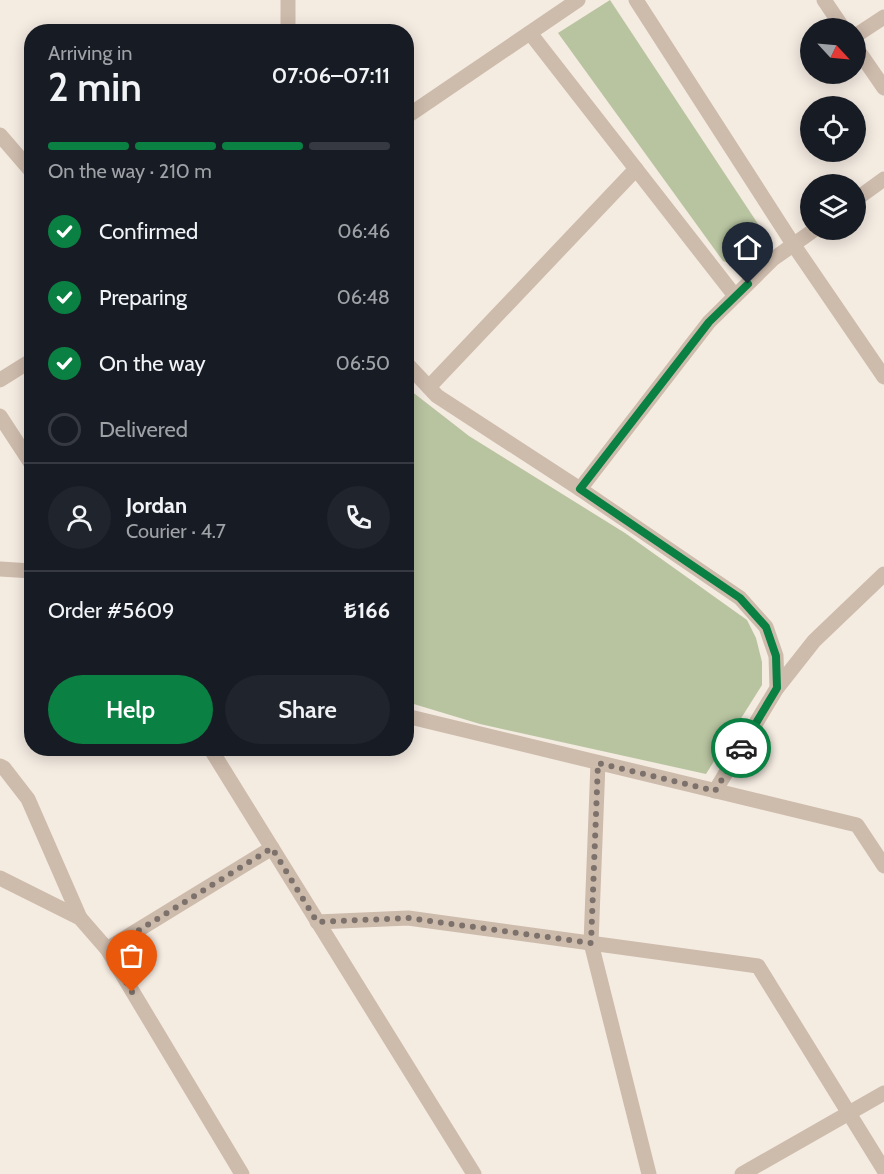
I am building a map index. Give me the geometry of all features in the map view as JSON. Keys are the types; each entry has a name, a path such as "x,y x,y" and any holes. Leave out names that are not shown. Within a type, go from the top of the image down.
{"street":[{"path":"288,0 288,24"},
{"path":"414,112 578,0"},
{"path":"636,0 793,244 884,377"},
{"path":"824,0 836,18"},
{"path":"866,29 884,17"},
{"path":"530,33 735,296"},
{"path":"866,61 884,88"},
{"path":"0,135 24,163"},
{"path":"429,387 636,169"},
{"path":"866,192 884,179"},
{"path":"580,489 709,322 773,259 800,239"},
{"path":"0,380 24,365"},
{"path":"414,371 437,396 580,489 740,598 766,627 776,656 777,688"},
{"path":"0,416 24,453"},
{"path":"0,569 24,570"},
{"path":"715,791 777,688 814,641 884,574"},
{"path":"414,718 857,825 884,866"},
{"path":"215,756 474,1174"},
{"path":"598,763 591,943 649,1174"},
{"path":"0,766 28,799 80,918 107,950 242,1174"},
{"path":"107,950 272,848"},
{"path":"0,878 80,918"},
{"path":"317,922 408,918 758,966 884,1170"},
{"path":"742,1174 884,1093"}],"green space":[{"path":"610,0 768,239 734,265 723,261 558,33"},
{"path":"414,393 469,436 625,533 747,620 756,638 762,662 762,685 706,774 480,724 414,704"}],"way so far":[{"path":"132,992 107,950 272,848 317,922 408,918 591,943 598,763 715,791 741,748"}],"route":[{"path":"741,748 777,688 776,656 766,627 740,598 580,489 709,322 748,284"}]}
